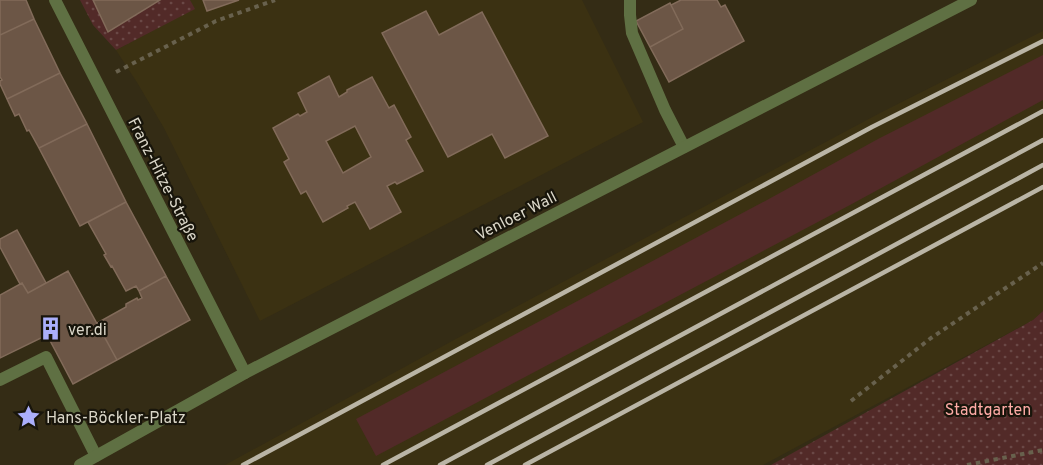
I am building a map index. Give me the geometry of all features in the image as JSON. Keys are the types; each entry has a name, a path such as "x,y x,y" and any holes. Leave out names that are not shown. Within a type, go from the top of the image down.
{"street":[{"name":"Franz-Hitze-Straße","path":"55,0 245,374"},
{"path":"630,0 632,33 665,110 684,147"},
{"name":"Venloer Wall","path":"80,465 245,374 970,0"},
{"path":"0,380 46,357 96,456"}],"path":[{"path":"126,66 216,21 275,0"},
{"path":"851,401 932,338 1043,263"},
{"path":"967,465 1043,450"}],"shaded area":[{"path":"190,0 582,0 643,122 260,321 164,128 116,50 194,9"},
{"path":"1043,31 1043,311 1033,320 763,465 225,465 880,113"}],"green space":[{"path":"80,0 190,0 195,9 116,50 93,25"},
{"path":"1043,55 1043,100 376,456 356,419 878,139"},
{"name":"Stadtgarten","path":"1043,311 1043,465 771,465 1033,320"}],"building":[{"path":"0,0 26,0 34,19 0,35"},
{"path":"93,0 160,0 108,32"},
{"path":"203,0 239,0 207,11"},
{"path":"681,0 717,0 721,7 725,5 744,41 669,82 650,47 683,29 671,5"},
{"path":"670,3 683,29 650,47 636,21"},
{"path":"426,11 439,35 482,12 548,136 505,158 492,134 448,157 382,33"},
{"path":"34,19 60,73 7,99 0,84 2,80 0,77 0,35"},
{"path":"60,73 87,124 39,148 19,114 15,116 7,99"},
{"path":"329,76 339,97 347,90 372,77 389,108 394,105 411,137 406,140 423,171 397,184 395,182 387,186 401,212 370,229 355,202 323,222 306,191 301,194 284,162 289,159 273,128 298,114 300,116 307,112 298,93","holes":["355,126 371,157 343,173 326,141"]},
{"path":"87,124 126,202 80,226 39,148"},
{"path":"126,202 166,276 139,291 136,286 126,291 104,255 106,254 88,222"},
{"path":"17,230 46,283 28,293 22,283 20,284 0,247 0,239"},
{"name":"ver.di","path":"68,271 117,360 73,384 47,335 0,358 0,295 22,283 28,293"},
{"path":"166,276 190,320 117,360 97,323 126,307 126,304 142,298 139,291"}],"railway":[{"path":"243,465 872,127 1043,41"},
{"path":"383,465 1043,111"},
{"path":"440,465 1043,140"},
{"path":"487,465 1043,165"},
{"path":"525,465 1043,187"}],"place":[{"name":"ver.di","path":"50,329"},
{"name":"Hans-Böckler-Platz","path":"28,417"}]}
